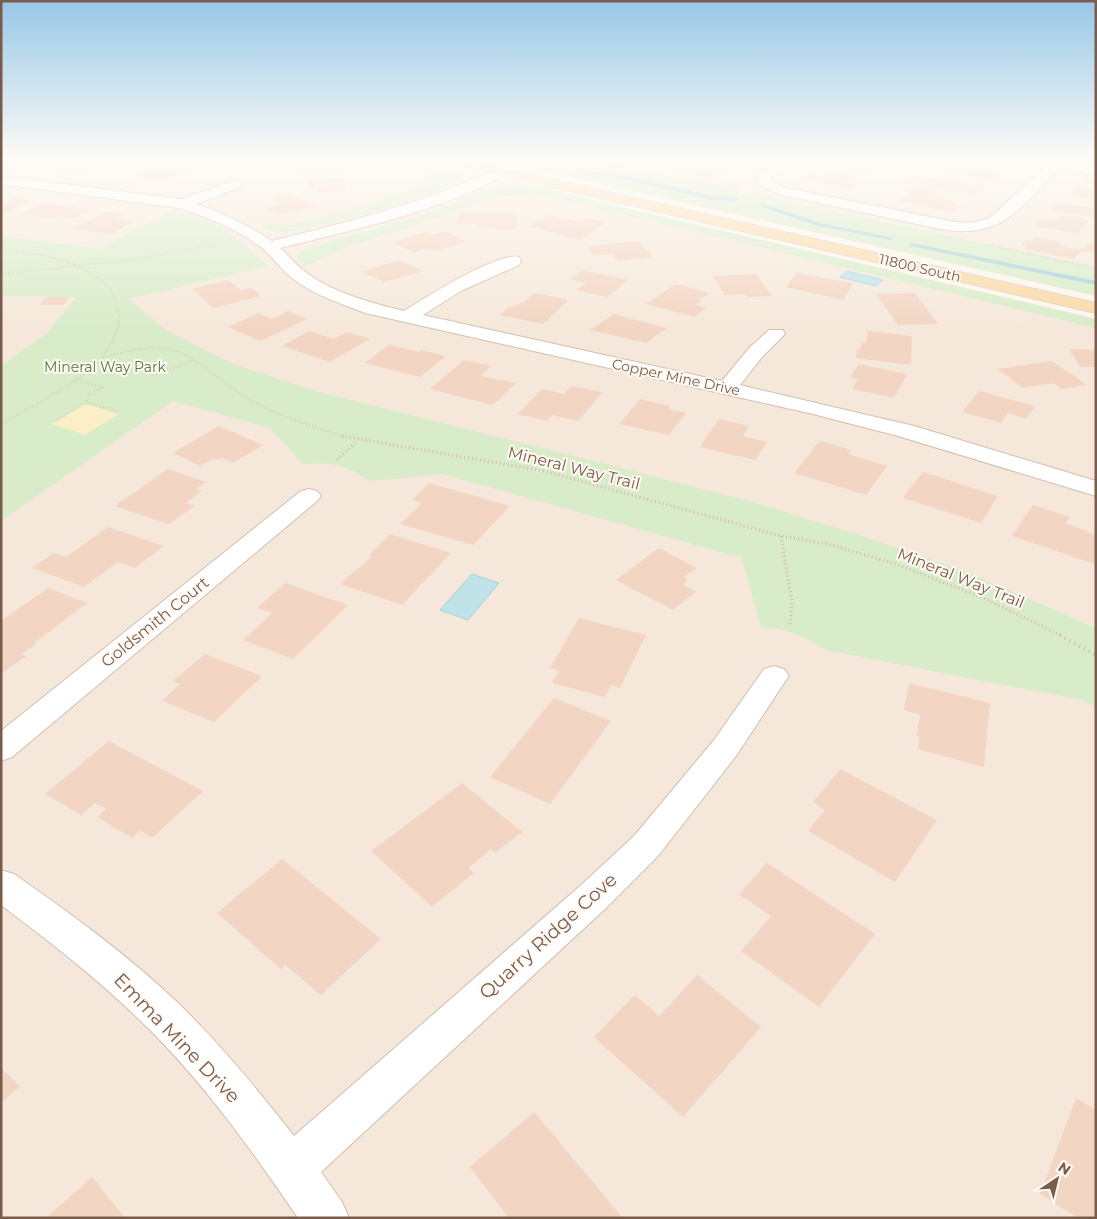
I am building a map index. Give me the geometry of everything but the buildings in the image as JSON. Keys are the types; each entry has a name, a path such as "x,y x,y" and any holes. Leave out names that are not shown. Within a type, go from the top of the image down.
{"main road":[{"name":"11800 South","path":"700,217 1096,308"}],"street":[{"name":"Copper Mine Drive","path":"217,217 228,221 269,246 297,274 317,287 371,309 727,388 906,431 1096,489"},
{"path":"269,246 385,217"},
{"path":"906,217 940,224 973,227 995,221 999,217"},
{"path":"406,318 455,286 513,261"},
{"path":"727,388 756,352 776,334"},
{"name":"Goldsmith Court","path":"1,749 309,496"},
{"name":"Quarry Ridge Cove","path":"292,1169 593,897 646,846 725,748 774,676"},
{"name":"Emma Mine Drive","path":"1,885 63,929 140,994 215,1073 292,1169 326,1218"}],"path":[{"name":"Mineral Way Trail","path":"1,274 152,258 225,242"},
{"name":"Mineral Way Trail","path":"1,250 37,254 78,267 105,282 113,290 117,298 119,326 103,358"},
{"name":"Mineral Way Trail","path":"1,424 74,380 103,358 149,347 181,353 259,405 319,429 357,440 544,471 781,536 828,544 893,563 981,597 1062,636 1096,655"},
{"path":"153,376 192,361"},
{"path":"54,422 86,402 89,396 102,387 74,380"},
{"path":"86,402 120,412"},
{"path":"337,460 357,440"},
{"path":"781,536 792,602 790,624"}],"shaded area":[{"path":"1,217 663,217 1096,319 1096,1218 1,1218"},
{"path":"862,217 1096,217 1096,267"}],"green space":[{"name":"Mineral Way Park","path":"160,217 196,217 202,219 225,230 267,266 129,299 166,330 233,364 319,392 756,503 856,534 967,572 1096,628 1096,706 1081,700 825,650 795,634 761,627 742,558 442,474 372,481 339,466 303,464 270,428 173,401 1,521 1,366 48,332 76,297 1,296 1,236 100,249"},
{"path":"323,217 354,217 306,229 283,232 271,231 259,226 267,224 293,225"},
{"path":"416,217 440,217 344,248 304,266 297,258 301,251 308,248"},
{"path":"633,217 665,217 1096,319 1096,328"},
{"path":"747,217 862,217 1096,267 1096,296"}],"sand":[{"path":"85,404 118,414 85,435 51,424"}],"water":[{"path":"847,271 883,280 876,286 840,277"},
{"path":"472,574 499,583 468,620 440,610"}],"waterway":[{"path":"796,217 820,225 891,238"},
{"path":"912,245 1096,283"}]}
